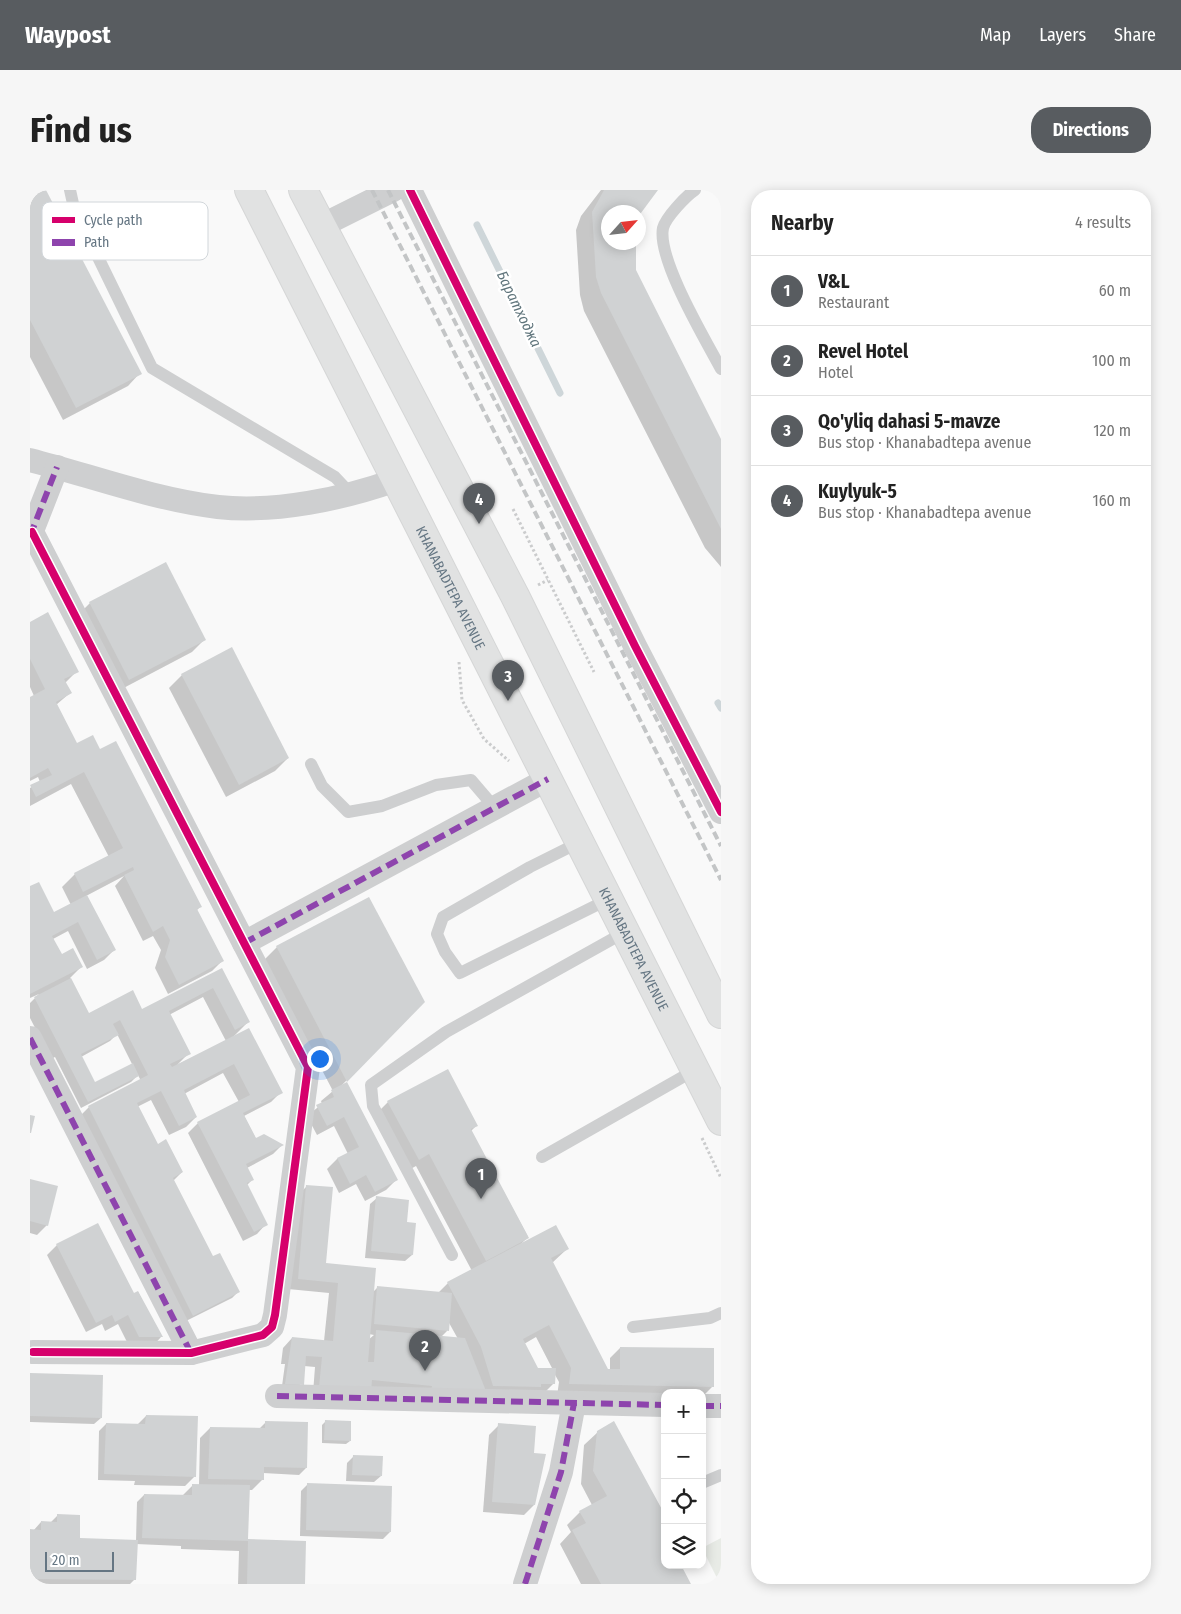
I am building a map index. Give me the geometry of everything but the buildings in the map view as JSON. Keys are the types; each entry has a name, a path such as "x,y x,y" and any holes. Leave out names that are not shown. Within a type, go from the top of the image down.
{"highway":[{"name":"KHANABADTEPA AVENUE","path":"249,190 396,480 537,785 580,842 721,1121"},
{"path":"303,190 515,596 721,1014"}],"street":[{"path":"321,226 393,190"},
{"path":"410,190 635,646 721,812"},
{"path":"30,460 149,494 218,507 270,507 353,495 396,480"},
{"path":"33,1352 191,1353 252,1339 262,1335 272,1327 308,1067 31,534 57,467"},
{"path":"244,943 537,785"},
{"path":"30,1038 191,1353"},
{"path":"277,1396 661,1405"},
{"path":"525,1584 561,1472 574,1403"},
{"path":"706,1406 721,1406"}],"lane":[{"path":"696,190 676,208 663,228 667,264 721,369"},
{"path":"99,260 152,368 335,477 353,495"},
{"path":"311,764 322,786 348,812 382,806 436,784 471,780 495,808"},
{"path":"580,842 530,867 443,917 437,934 445,952 460,973 609,899"},
{"path":"452,1255 373,1106 371,1085 446,1032 625,932"},
{"path":"542,1157 695,1070"},
{"path":"633,1327 710,1318 721,1313"},
{"path":"706,1481 721,1475"}],"path":[{"path":"513,509 594,672"},
{"path":"538,585 548,580"},
{"path":"456,655 459,662 462,700 484,740 537,785"}],"shaded area":[{"path":"721,1538 721,1584 706,1556 706,1546"}],"waterway":[{"name":"Баратходжа","path":"477,225 560,393"},
{"name":"Баратходжа","path":"718,703 721,708"}],"railway":[{"path":"372,190 721,880"},
{"path":"388,190 721,846"}],"marked path":[{"path":"30,536 57,467"},
{"path":"244,943 548,779"},
{"path":"30,1038 191,1353"},
{"path":"277,1396 661,1405"},
{"path":"525,1584 561,1472 574,1403"},
{"path":"706,1406 721,1406"}],"cycle path":[{"path":"410,190 635,646 721,812"},
{"path":"32,532 308,1067 272,1327 263,1335 191,1353 33,1352"}],"place":[{"name":"Kuylyuk-5","path":"479,524"},
{"name":"Qo'yliq dahasi 5-mavze","path":"508,701"},
{"name":"V&L","path":"481,1199"},
{"name":"Revel Hotel","path":"425,1371"}]}
